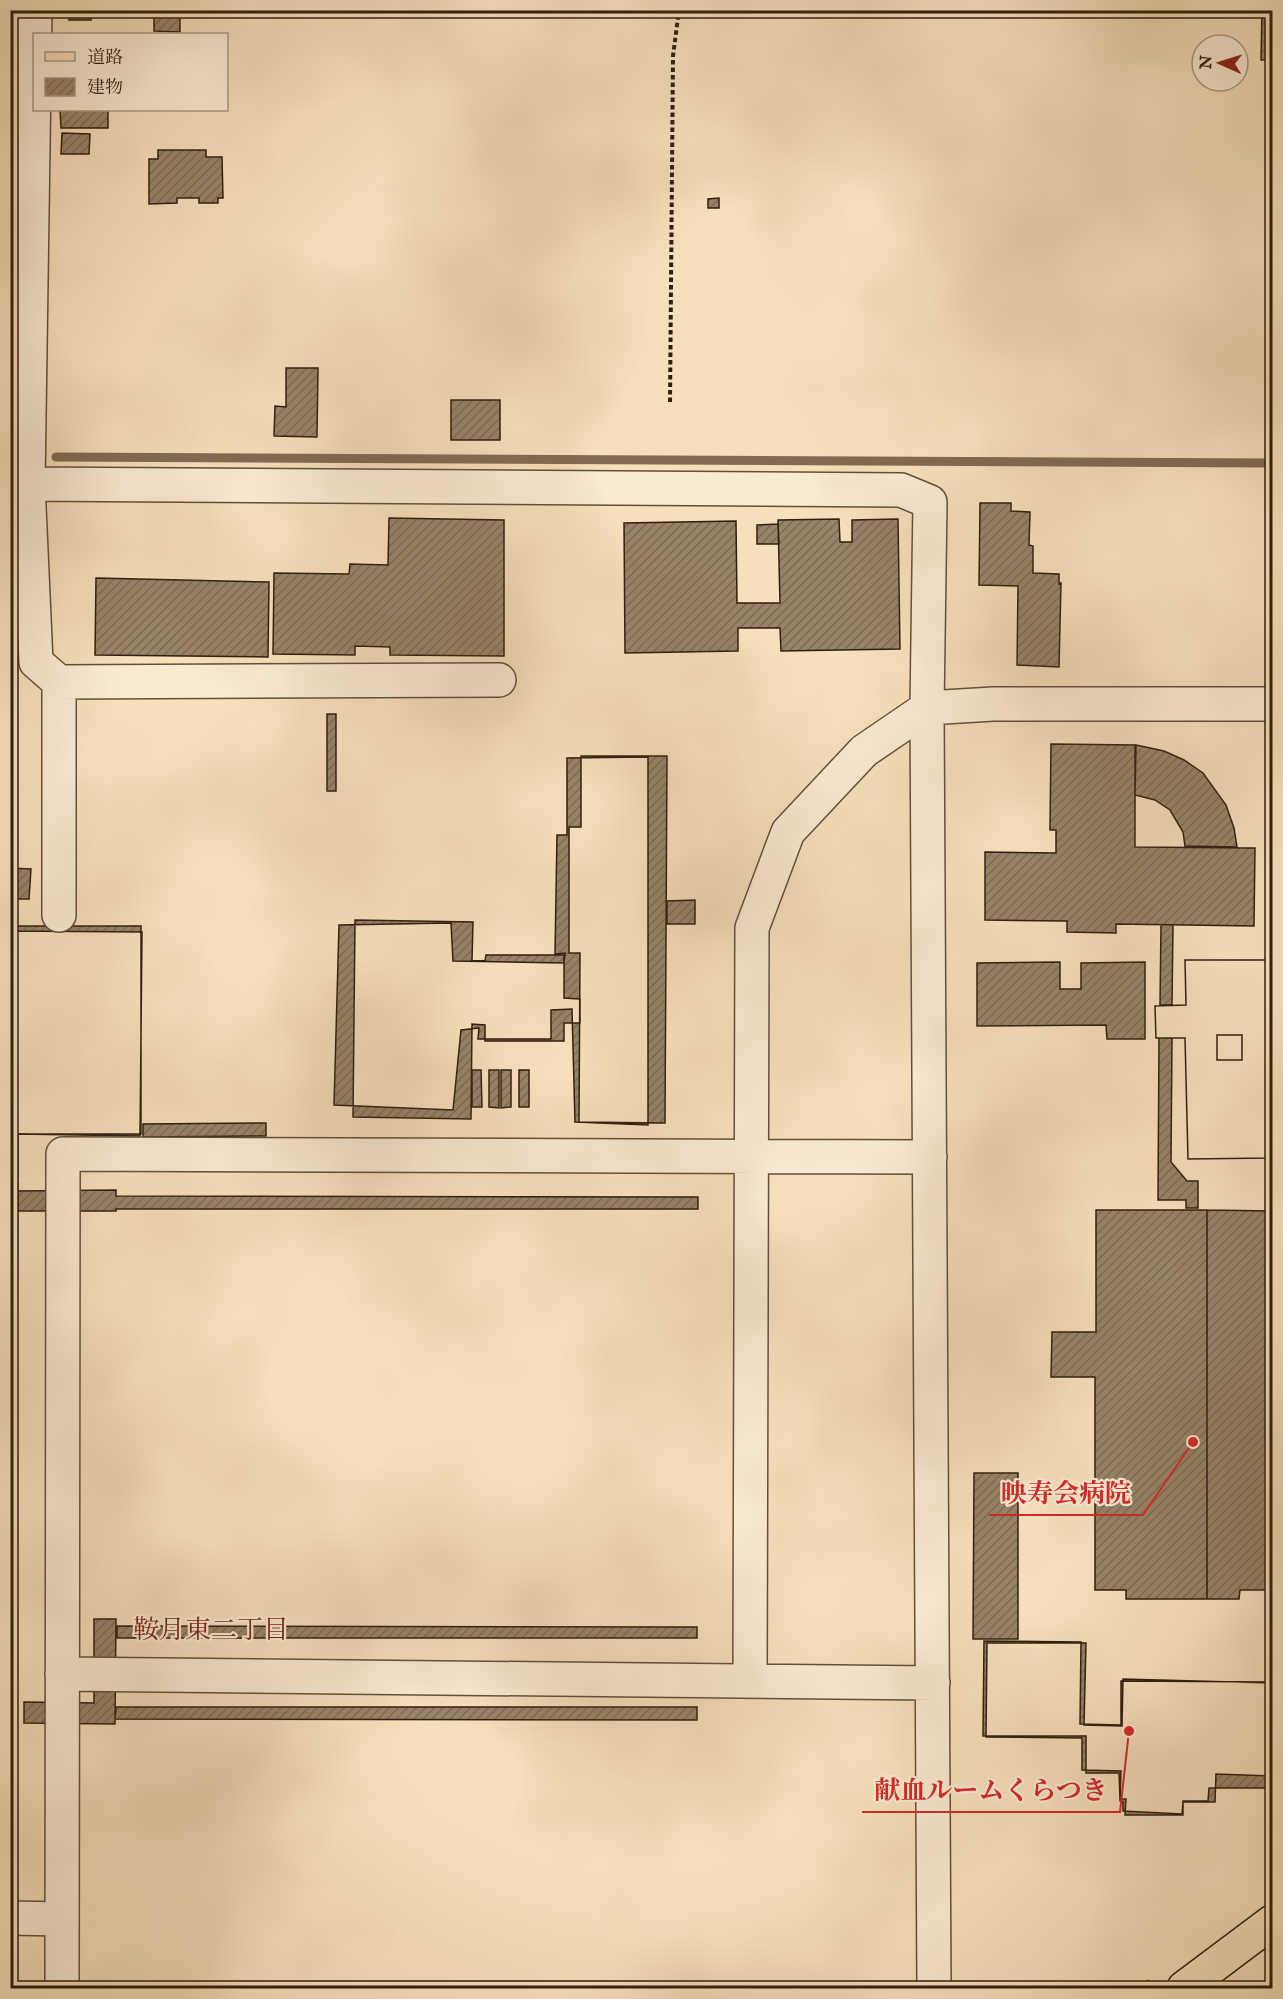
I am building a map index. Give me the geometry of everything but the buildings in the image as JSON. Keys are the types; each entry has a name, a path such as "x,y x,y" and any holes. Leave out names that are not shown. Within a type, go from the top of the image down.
{"main road":[{"path":"1184,1989 1272,1922"}],"street":[{"path":"34,33 35,10"},
{"path":"33,69 19,484 36,662 59,682 498,680"},
{"path":"19,484 901,490 930,502 927,708 934,1989"},
{"path":"59,682 59,915"},
{"path":"750,1681 752,928 788,832 864,751 927,708 993,704 1268,712"},
{"path":"62,1989 63,1154 930,1157"},
{"path":"62,1674 933,1683"},
{"path":"10,1918 62,1919"}],"path":[{"path":"670,402 673,56 679,10"},
{"path":"1140,1989 1150,1981"}],"waterway":[{"path":"56,457 1272,463"}],"place":[{"name":"映寿会病院","path":"1193,1442"},
{"name":"献血ルームくらつき","path":"1129,1731"}],"district":[{"name":"鞍月東二丁目","path":"211,1629"}]}
